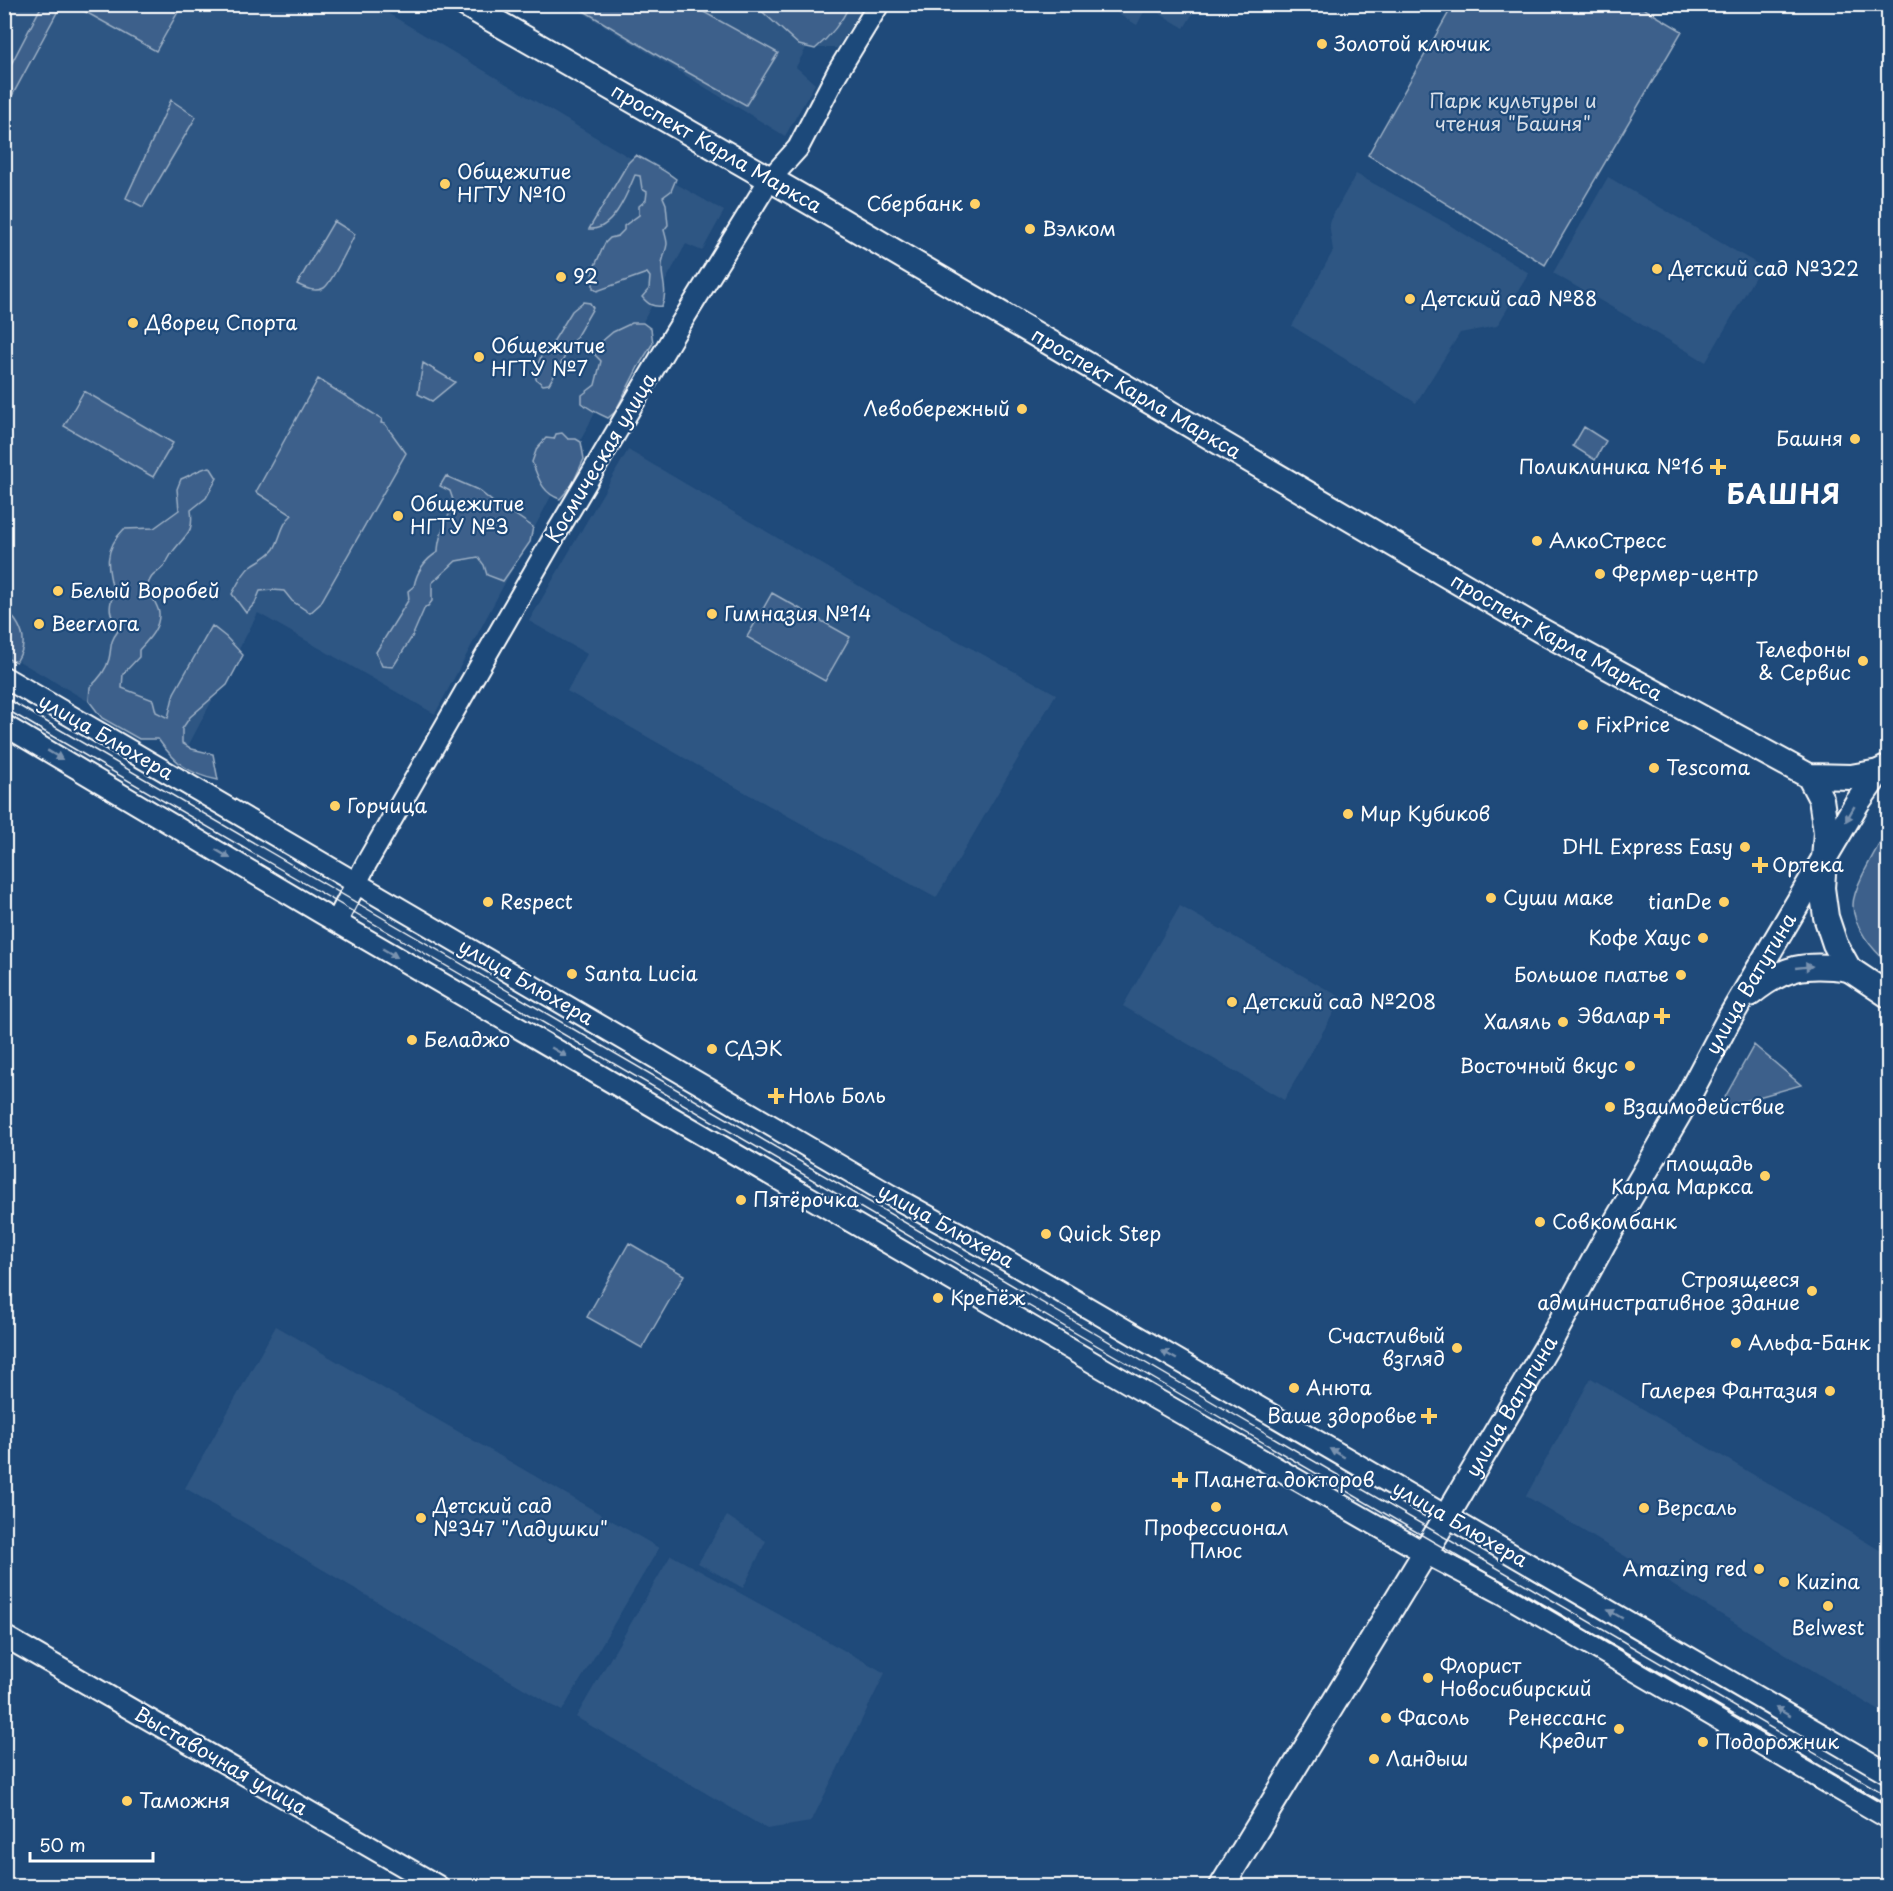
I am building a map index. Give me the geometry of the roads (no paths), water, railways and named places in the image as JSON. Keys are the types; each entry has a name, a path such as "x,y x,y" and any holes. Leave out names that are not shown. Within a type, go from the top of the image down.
{"main road":[{"name":"проспект Карла Маркса","path":"465,4 770,179 1540,630 1809,776"},
{"path":"1885,764 1851,777 1809,776 1821,799 1826,831 1822,888 1826,917 1835,944 1849,969 1888,996"},
{"path":"1824,858 1857,803 1885,764"},
{"name":"улица Ватутина","path":"1222,1887 1425,1553 1552,1338 1603,1244 1680,1112 1737,1006 1824,858"},
{"path":"1737,1006 1774,976 1788,969 1804,966 1849,969"}],"street":[{"name":"Космическая улица","path":"337,921 556,532 770,179 798,148 837,73 879,4"},
{"name":"улица Блюхера","path":"4,677 890,1195 968,1238 1888,1773"},
{"name":"улица Блюхера","path":"4,725 816,1202 1425,1553 1505,1595 1888,1818"},
{"name":"Выставочная улица","path":"4,1636 438,1887"}],"tram line":[{"path":"4,697 1888,1796"},
{"path":"4,708 1888,1807"}],"place":[{"name":"Золотой ключик","path":"1322,44"},
{"name":"Общежитие НГТУ №10","path":"445,184"},
{"name":"Сбербанк","path":"975,204"},
{"name":"Вэлком","path":"1030,229"},
{"name":"Детский сад №322","path":"1657,269"},
{"name":"92","path":"561,277"},
{"name":"Детский сад №88","path":"1410,299"},
{"name":"Дворец Спорта","path":"133,323"},
{"name":"Общежитие НГТУ №7","path":"479,357"},
{"name":"Левобережный","path":"1022,409"},
{"name":"Башня","path":"1855,439"},
{"name":"Поликлиника №16","path":"1718,467"},
{"name":"Общежитие НГТУ №3","path":"398,516"},
{"name":"АлкоСтресс","path":"1537,541"},
{"name":"Фермер-центр","path":"1600,574"},
{"name":"Белый Воробей","path":"58,591"},
{"name":"Гимназия №14","path":"712,614"},
{"name":"Beerлога","path":"39,624"},
{"name":"Телефоны & Сервис","path":"1863,661"},
{"name":"FixPrice","path":"1583,725"},
{"name":"Tescoma","path":"1654,768"},
{"name":"Горчица","path":"335,806"},
{"name":"Мир Кубиков","path":"1348,814"},
{"name":"DHL Express Easy","path":"1745,847"},
{"name":"Ортека","path":"1760,865"},
{"name":"Суши маке","path":"1491,898"},
{"name":"Respect","path":"488,902"},
{"name":"tianDe","path":"1724,902"},
{"name":"Кофе Хаус","path":"1703,938"},
{"name":"Santa Lucia","path":"572,974"},
{"name":"Большое платье","path":"1681,975"},
{"name":"Детский сад №208","path":"1232,1002"},
{"name":"Эвалар","path":"1662,1016"},
{"name":"Халяль","path":"1563,1022"},
{"name":"Беладжо","path":"412,1040"},
{"name":"СДЭК","path":"712,1049"},
{"name":"Восточный вкус","path":"1630,1066"},
{"name":"Ноль Боль","path":"776,1096"},
{"name":"Взаимодействие","path":"1610,1107"},
{"name":"площадь Карла Маркса","path":"1765,1176"},
{"name":"Пятёрочка","path":"741,1200"},
{"name":"Совкомбанк","path":"1540,1222"},
{"name":"Quick Step","path":"1046,1234"},
{"name":"Строящееся административное здание","path":"1812,1291"},
{"name":"Крепёж","path":"938,1298"},
{"name":"Альфа-Банк","path":"1736,1343"},
{"name":"Счастливый взгляд","path":"1457,1348"},
{"name":"Анюта","path":"1294,1388"},
{"name":"Галерея Фантазия","path":"1830,1391"},
{"name":"Ваше здоровье","path":"1429,1416"},
{"name":"Планета докторов","path":"1180,1480"},
{"name":"Профессионал Плюс","path":"1216,1507"},
{"name":"Версаль","path":"1644,1508"},
{"name":"Детский сад №347 \"Ладушки\"","path":"421,1518"},
{"name":"Amazing red","path":"1759,1569"},
{"name":"Kuzina","path":"1784,1582"},
{"name":"Belwest","path":"1828,1606"},
{"name":"Флорист Новосибирский","path":"1428,1678"},
{"name":"Фасоль","path":"1386,1718"},
{"name":"Ренессанс Кредит","path":"1619,1729"},
{"name":"Подорожник","path":"1703,1742"},
{"name":"Ландыш","path":"1374,1759"},
{"name":"Таможня","path":"127,1801"}],"district":[{"name":"БАШНЯ","path":"1784,495"}],"park label":[{"name":"Парк культуры и чтения \"Башня\"","path":"1513,112"}]}
